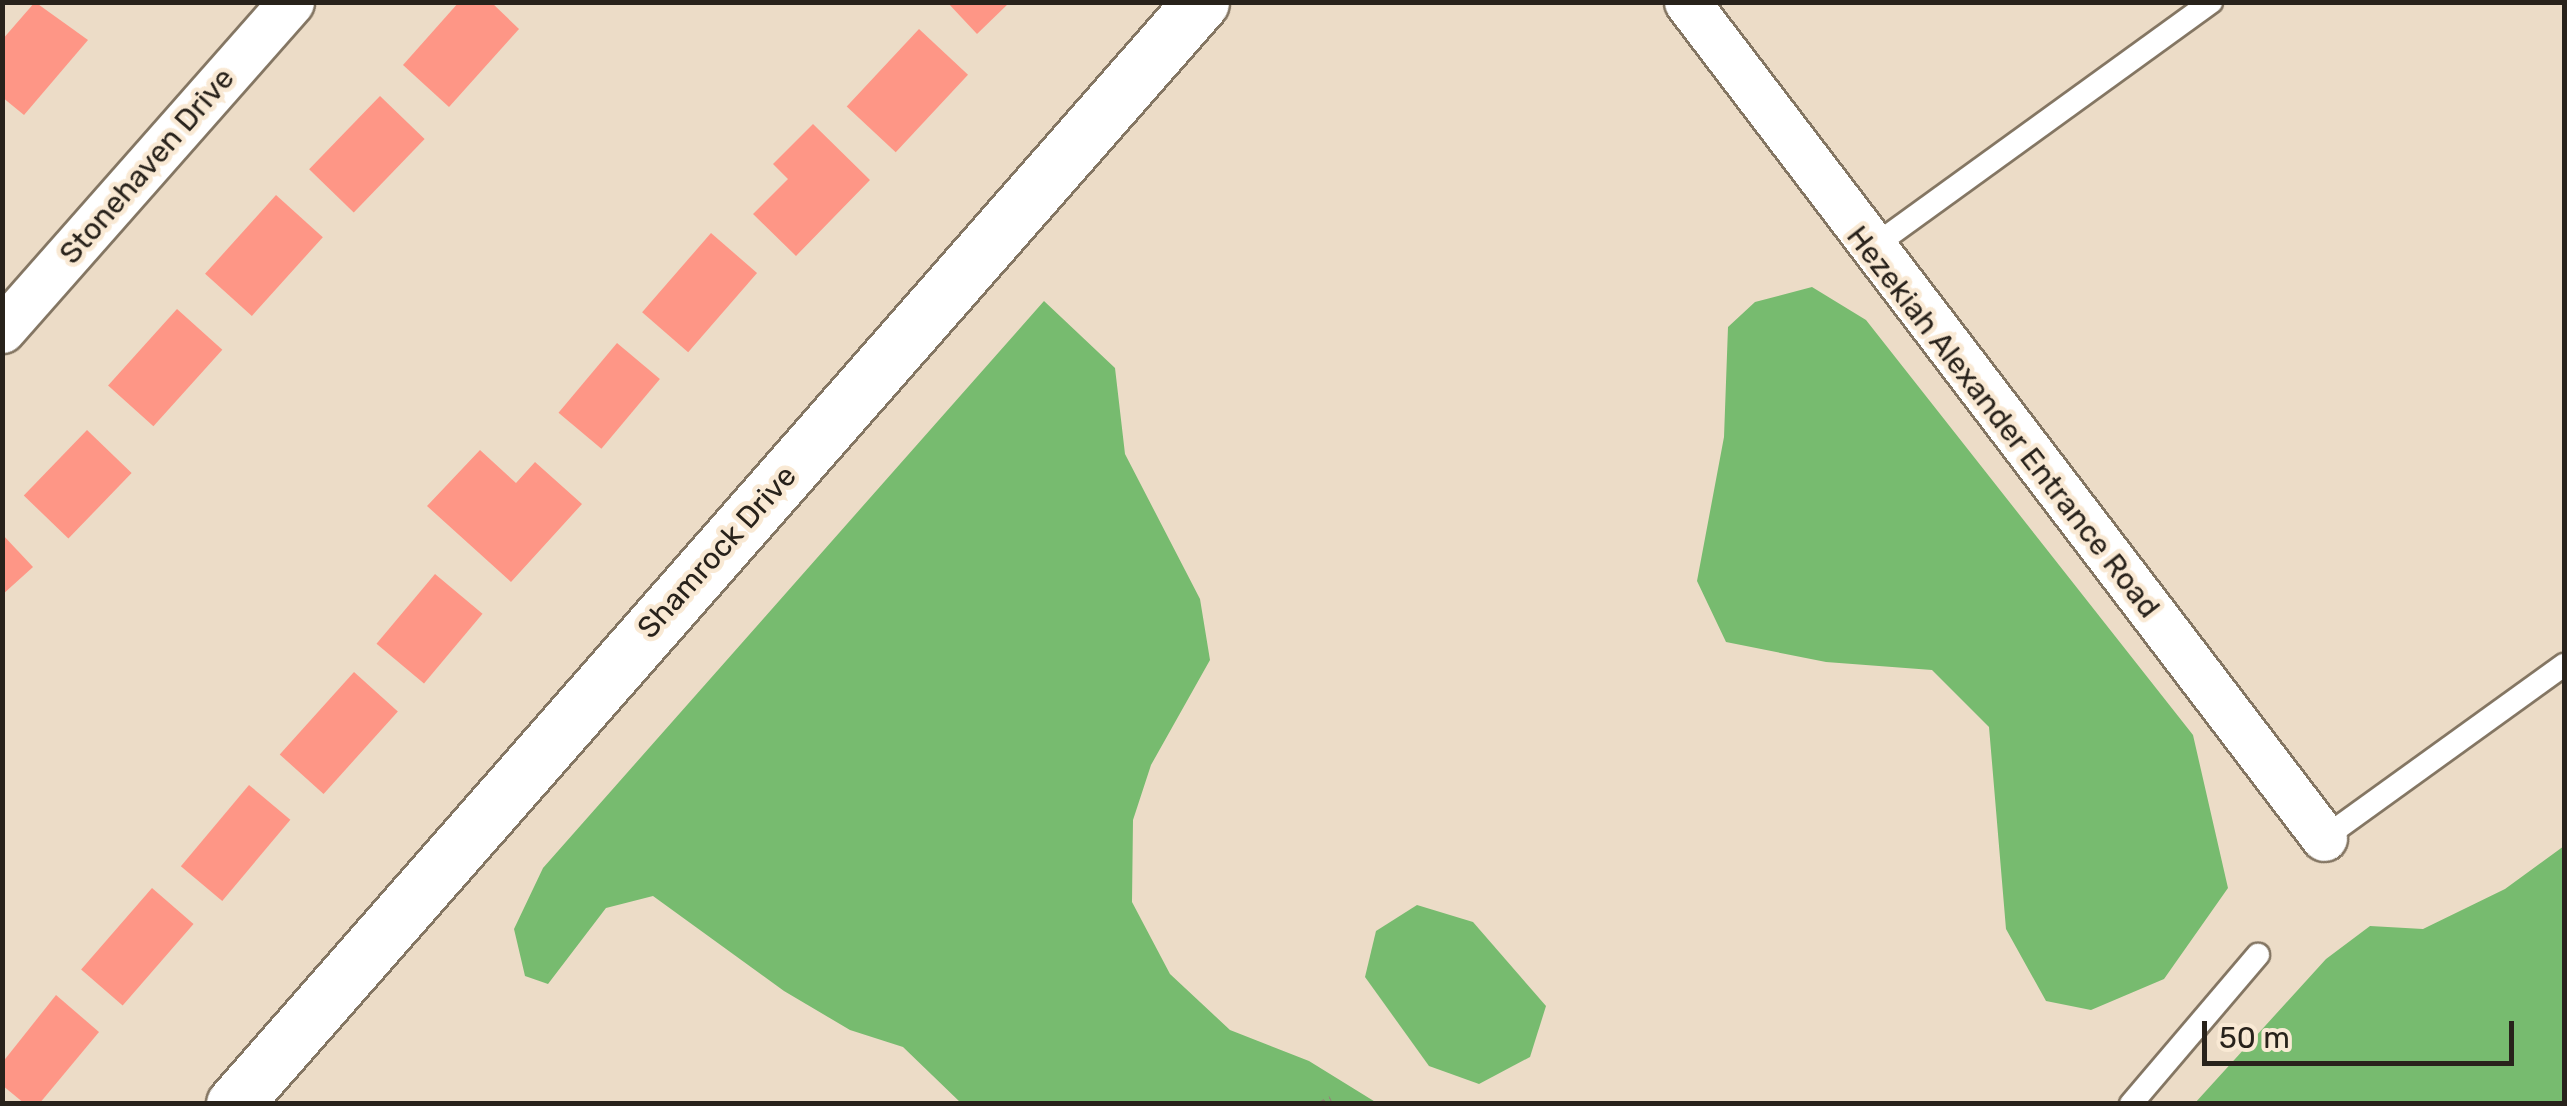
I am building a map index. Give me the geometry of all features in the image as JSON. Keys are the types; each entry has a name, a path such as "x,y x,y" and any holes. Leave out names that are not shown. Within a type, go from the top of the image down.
{"street":[{"name":"Stonehaven Drive","path":"2,330 292,2"},
{"name":"Shamrock Drive","path":"234,1104 1201,2"},
{"name":"Hezekiah Alexander Entrance Road","path":"1686,2 1870,250 2324,838"}],"lane":[{"path":"1870,250 2211,2"},
{"path":"2324,838 2564,665"},
{"path":"2131,1104 2258,955"}],"path":[{"path":"1321,1104 1330,1099"}],"green space":[{"path":"1812,287 1866,320 2193,735 2228,888 2164,979 2091,1010 2046,1001 2006,929 1989,727 1932,670 1826,662 1726,642 1697,581 1724,437 1728,327 1755,302"},
{"path":"1044,301 1115,368 1125,454 1200,599 1210,660 1151,765 1133,820 1132,902 1170,974 1230,1030 1309,1061 1377,1103 961,1103 903,1047 850,1030 784,991 653,896 606,908 548,984 525,976 514,929 543,868"},
{"path":"2564,846 2564,1103 2195,1103 2326,959 2370,926 2423,929 2505,889"},
{"path":"1417,905 1473,922 1546,1006 1530,1057 1479,1084 1429,1066 1365,977 1376,931"}],"building":[{"path":"35,2 88,40 24,115 2,97 2,40"},
{"path":"459,2 491,2 519,29 449,107 403,65"},
{"path":"947,2 1010,2 977,34"},
{"path":"919,29 968,75 896,152 847,107"},
{"path":"380,96 425,139 354,212 309,169"},
{"path":"813,124 870,180 796,256 753,214 788,179 773,164"},
{"path":"276,195 323,237 252,316 205,274"},
{"path":"711,233 757,273 688,352 642,312"},
{"path":"177,309 222,350 153,426 108,386"},
{"path":"617,343 660,379 601,449 559,413"},
{"path":"87,430 132,473 68,539 24,495"},
{"path":"480,450 516,483 535,462 582,504 511,582 427,506"},
{"path":"2,534 33,567 2,595"},
{"path":"435,574 482,614 424,684 377,644"},
{"path":"354,672 398,711 324,794 280,754"},
{"path":"249,785 290,820 222,901 181,866"},
{"path":"152,888 194,924 123,1006 81,970"},
{"path":"56,995 99,1032 39,1104 25,1104 2,1085 2,1063"}]}
